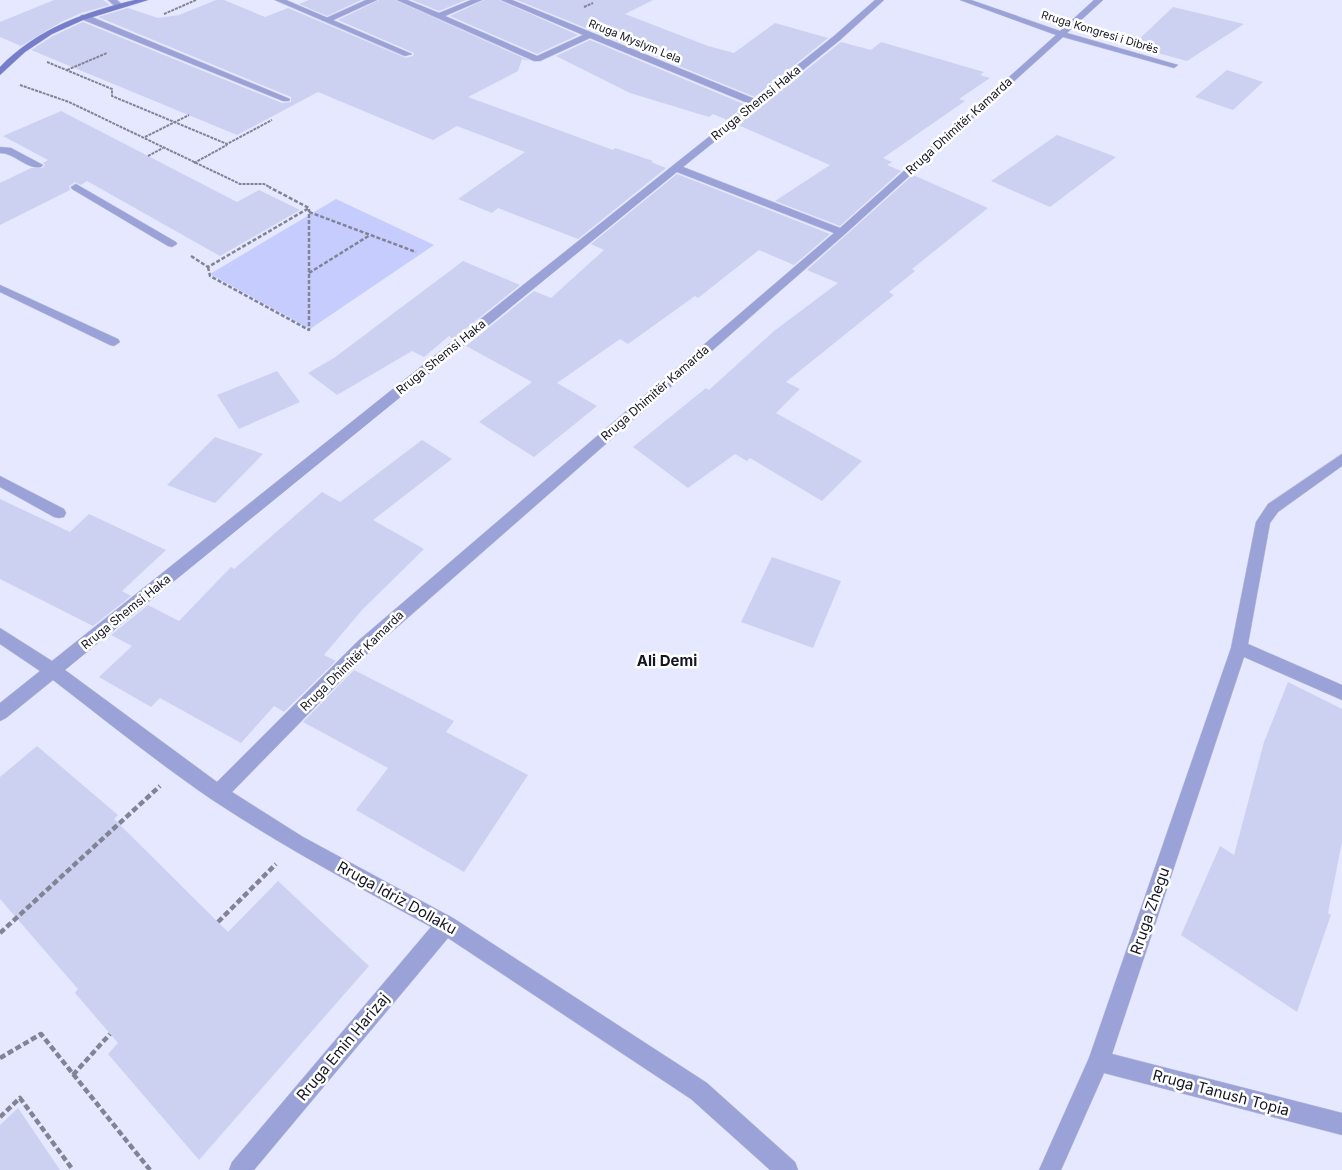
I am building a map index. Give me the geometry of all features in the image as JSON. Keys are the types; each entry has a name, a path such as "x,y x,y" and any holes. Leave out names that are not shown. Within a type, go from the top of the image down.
{"main road":[{"path":"0,72 20,52 52,32 84,18 144,0"}],"street":[{"path":"112,0 120,6"},
{"path":"279,0 408,54"},
{"path":"326,20 373,0"},
{"path":"401,0 537,59 589,34"},
{"path":"439,16 478,0"},
{"name":"Rruga Myslym Lela","path":"505,0 756,103"},
{"name":"Rruga Shemsi Haka","path":"0,713 837,38 880,0"},
{"name":"Rruga Kongresi i Dibrës","path":"964,0 1061,34 1174,65"},
{"name":"Rruga Dhimitër Kamarda","path":"218,793 364,646 840,232 1099,0"},
{"path":"84,18 286,99"},
{"path":"0,150 8,150 38,165"},
{"path":"676,168 840,232"},
{"path":"76,187 172,244"},
{"path":"0,288 114,342"},
{"name":"Rruga Zhegu","path":"1050,1170 1100,1061 1239,648 1263,522 1273,508 1284,499 1342,459"},
{"path":"0,481 59,514"},
{"name":"Rruga Idriz Dollaku","path":"0,635 53,671 180,767 218,793 297,843 446,925 699,1091 787,1170"},
{"path":"1239,648 1342,692"},
{"name":"Rruga Emin Harizaj","path":"240,1170 446,925"},
{"name":"Rruga Tanush Topia","path":"1100,1061 1342,1124"}],"path":[{"path":"160,16 196,0"},
{"path":"67,71 138,39"},
{"path":"20,52 112,90 112,96 227,144"},
{"path":"17,84 69,102 240,184 264,184 309,210 416,252"},
{"path":"145,138 189,115"},
{"path":"194,163 274,119"},
{"path":"148,156 164,148"},
{"path":"208,267 309,210"},
{"path":"172,244 208,267 210,276 309,330 309,210"},
{"path":"309,273 371,235"},
{"path":"0,933 180,767"},
{"path":"218,922 297,843"},
{"path":"0,1058 40,1034 150,1170"},
{"path":"73,1075 110,1034"},
{"path":"0,1117 20,1098 73,1170"}],"shaded area":[{"path":"336,199 434,245 310,329 210,274"}],"building":[{"path":"54,0 103,0 110,5 81,13 61,22 21,46 0,37 0,22"},
{"path":"216,0 224,0 265,17 288,8 406,58 413,56 414,53 338,20 379,0 395,0 530,61 522,59 518,71 468,97 613,150 615,148 653,161 651,162 666,168 578,239 498,208 492,213 458,199 525,152 457,126 433,140 318,92 237,135 31,50 53,36 83,22 282,103 291,102 291,97 98,17 128,8 158,18 179,15"},
{"path":"309,0 361,0 327,16 299,4"},
{"path":"412,0 466,0 439,11"},
{"path":"484,0 499,0 578,35 537,54 450,16"},
{"path":"517,0 653,0 625,14 708,46 734,53 775,23 828,38 755,97"},
{"path":"1173,7 1244,24 1187,61 1132,46"},
{"path":"590,40 746,105 727,120 713,114 709,117 630,93 556,56"},
{"path":"841,42 871,50 881,42 984,72 980,75 990,78 959,99 965,101 883,158 892,162 887,165 901,171 840,226 775,201 830,165 738,125"},
{"path":"1227,70 1263,82 1233,110 1195,97"},
{"path":"61,111 237,202 259,190 300,210 220,256 87,181 81,185 75,182 69,186 70,190 0,225 0,183 31,168 42,168 45,165 43,163 48,160 3,136"},
{"path":"1057,135 1116,157 1050,207 991,181"},
{"path":"677,174 830,234 794,265 759,250 698,298 695,296 628,344 620,339 557,383 597,406 534,457 479,422 532,382 466,346 534,291 551,298 604,250 591,244"},
{"path":"913,175 988,208 912,269 915,271 889,292 894,295 786,382 800,389 776,413 862,461 822,501 750,458 747,461 735,454 688,488 633,447 706,388 709,390 774,331 838,283 807,270"},
{"path":"463,261 520,285 453,339 449,336 424,357 412,351 337,395 308,373 334,358"},
{"path":"277,371 300,402 239,429 217,395"},
{"path":"215,437 263,454 215,503 167,485"},
{"path":"422,440 452,459 373,520 424,549 362,610 324,655 336,661 284,712 274,706 241,743 160,698 151,707 99,677 132,646 111,635 148,605 179,621 231,567 234,569 322,492 340,502"},
{"path":"0,499 70,532 89,514 166,550 122,591 131,596 93,626 0,579"},
{"path":"772,557 841,581 813,648 741,622"},
{"path":"354,670 454,721 446,732 528,775 464,872 356,810 388,768 303,722"},
{"path":"1288,682 1342,709 1342,842 1328,913 1331,915 1297,1012 1181,935 1220,846 1234,855 1264,742"},
{"path":"37,746 118,815 114,819 228,932 278,881 369,966 199,1160 108,1054 118,1043 75,993 78,989 0,899 0,777"},
{"path":"18,1108 60,1170 0,1170 0,1125"}],"district":[{"name":"Ali Demi","path":"667,661"}]}
